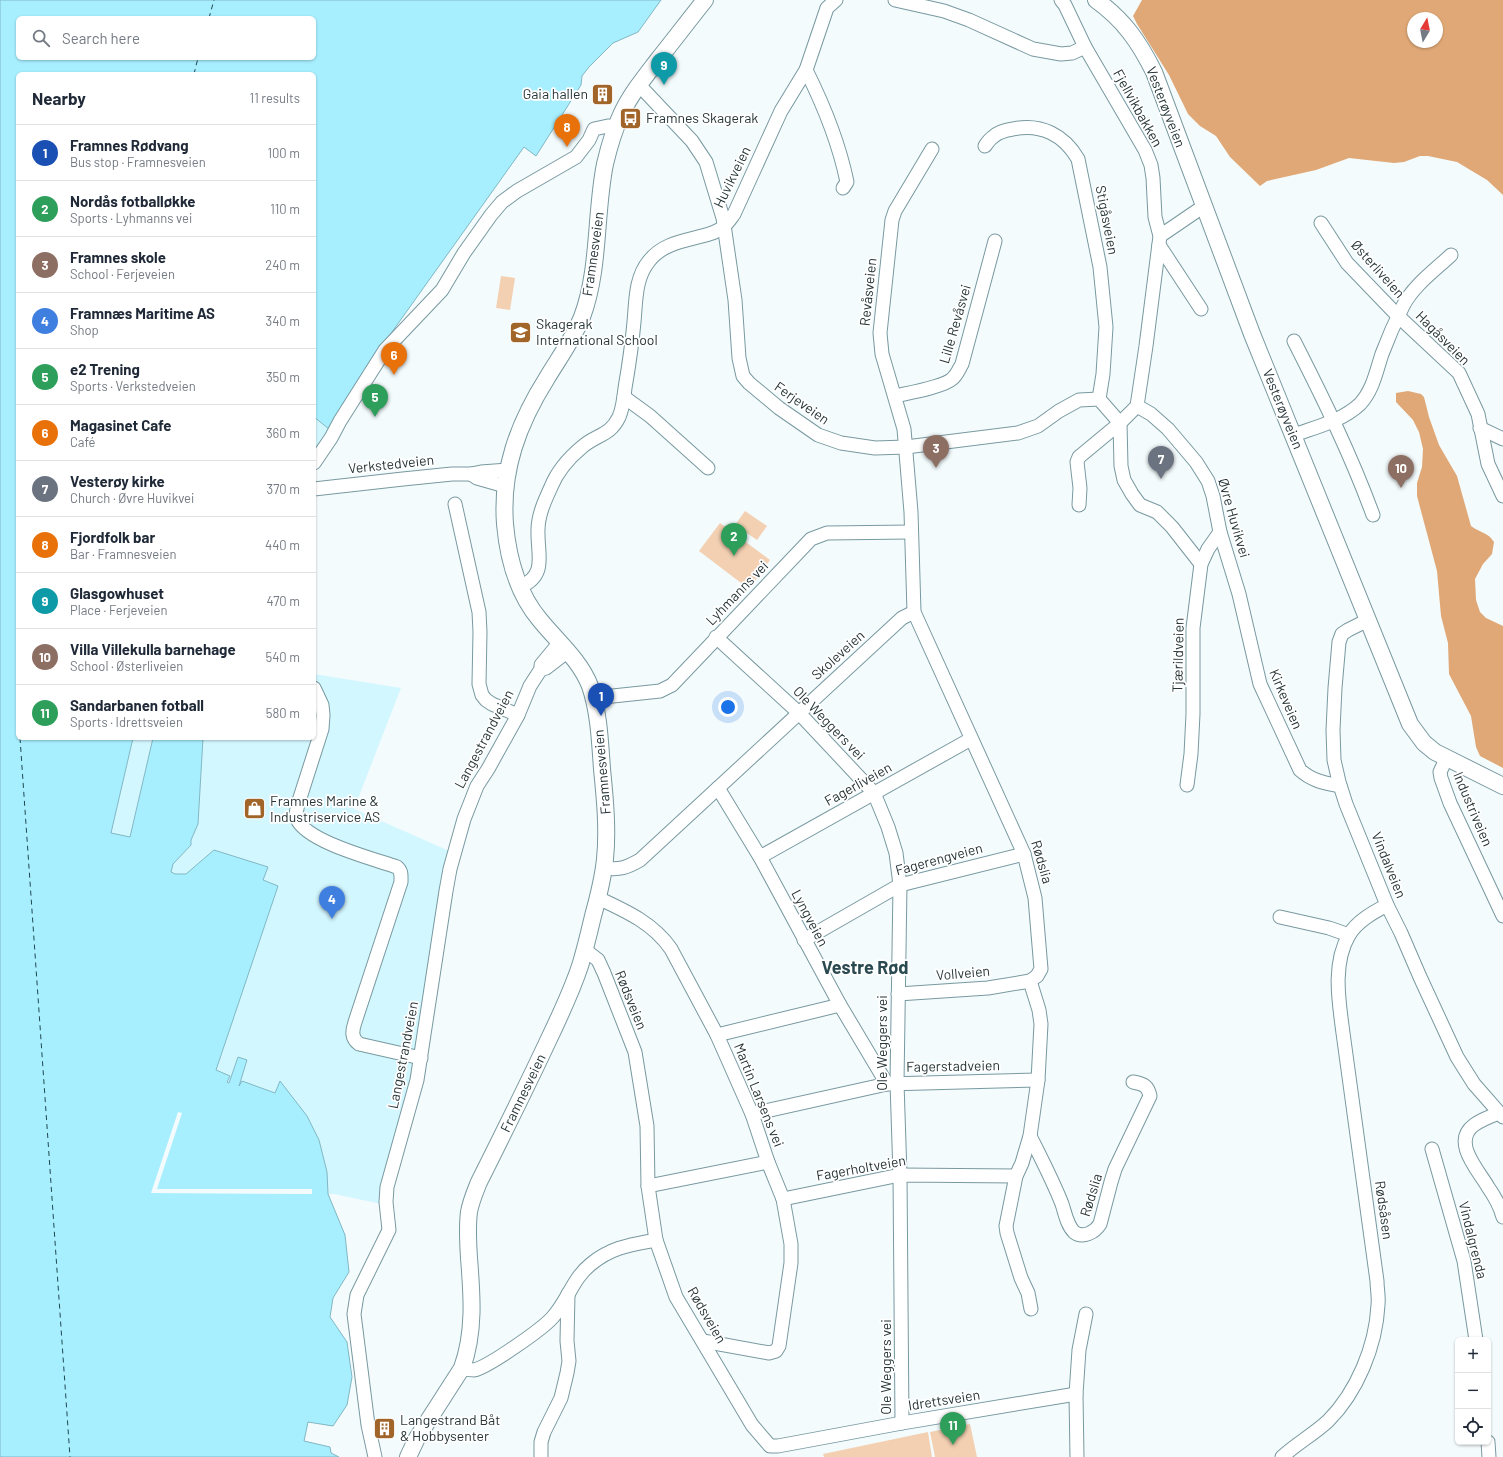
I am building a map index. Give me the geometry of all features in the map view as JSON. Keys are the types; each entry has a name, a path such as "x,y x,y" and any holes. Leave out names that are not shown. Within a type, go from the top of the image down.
{"main road":[{"name":"Framnesveien","path":"408,1457 417,1438 462,1368 468,1347 472,1319 468,1223 469,1210 478,1182 526,1088 564,1008 585,950 598,898 606,849 605,806 594,698 588,680 581,668 529,606 520,587 508,548 505,522 507,478 520,426 531,403 574,334 588,298 604,167 614,133 629,100 639,85 705,0"},
{"name":"Vesterøyveien","path":"1096,0 1125,25 1154,72 1252,334 1410,724 1424,743 1435,752 1446,759 1503,786"}],"street":[{"name":"Huvikveien","path":"520,587 532,581 538,572 538,529 541,510 552,484 564,465 582,447 614,427 620,415 632,351 637,292 640,275 649,261 658,252 671,245 714,233 724,227 734,214 781,111 806,70 827,8 836,0"},
{"path":"895,0 944,11 969,20 1033,48 1060,54 1072,53 1084,47"},
{"name":"Fjellvikbakken","path":"1061,0 1065,5 1084,47 1145,150 1151,165 1155,217 1159,240"},
{"path":"806,70 821,99 838,149 847,182 843,188"},
{"name":"Ferjeveien","path":"639,85 692,141 706,162 719,202 724,227 735,300 739,358 743,376 749,383 779,408 807,429 818,435 841,443 859,447 906,447 1018,433 1038,426 1059,411 1079,400 1099,399"},
{"path":"316,461 385,350 442,290 464,253 490,215 502,202 517,191 576,157 589,140 594,129 601,127 614,133"},
{"name":"Stigåsveien","path":"985,146 993,136 1004,131 1032,127 1042,128 1071,147 1078,159 1100,267 1106,327 1103,374 1099,399"},
{"name":"Revåsveien","path":"906,447 904,429 882,354 880,333 881,308 886,284 889,233 894,211 932,149"},
{"path":"1079,505 1080,488 1077,462 1079,457 1120,423 1137,406 1159,240 1204,206"},
{"name":"Østerliveien","path":"1321,223 1347,264 1398,316"},
{"path":"1159,240 1201,309"},
{"name":"Lille Revåsvei","path":"895,396 942,384 952,380 957,373 962,364 995,241"},
{"name":"Østerliveien","path":"1294,435 1334,421 1352,410 1366,396 1387,341 1404,305 1417,286 1451,255"},
{"name":"Hagåsveien","path":"1398,316 1459,373 1478,414 1488,464 1503,496"},
{"path":"1294,341 1334,421 1373,515"},
{"path":"624,397 650,416 708,468"},
{"path":"1099,399 1120,423 1121,466 1124,480 1132,494 1140,505 1157,512 1172,527 1201,564"},
{"name":"Øvre Huvikvei","path":"1137,406 1151,414 1168,429 1196,462 1208,481 1213,496 1220,532 1239,594"},
{"path":"1480,428 1503,439"},
{"path":"906,447 914,612"},
{"name":"Verkstedveien","path":"316,489 410,478 481,472 507,478"},
{"path":"454,504 479,612 479,684 482,695 492,704 518,716"},
{"name":"Lyhmanns vei","path":"594,698 660,691 672,685 716,637 811,539 827,533 911,532"},
{"name":"Tjærildveien","path":"1187,785 1194,714 1193,628 1201,564 1208,549 1220,532"},
{"name":"Kirkeveien","path":"1239,594 1260,684 1300,770 1308,777 1318,782 1340,786"},
{"name":"Skoleveien","path":"604,868 617,870 627,867 640,860 902,618 914,612"},
{"name":"Rødslia","path":"914,612 1024,854 1035,898 1041,969 1037,976 1030,981"},
{"name":"Vindalveien","path":"1368,620 1342,634 1339,642 1335,688 1334,760 1346,804 1387,905 1401,932 1457,1057 1474,1084 1501,1115 1474,1124 1468,1133 1466,1142 1470,1160 1488,1185 1499,1205 1503,1217"},
{"name":"Ole Weggers vei","path":"716,637 799,712 874,793 888,827 896,853 900,885 898,994 892,1084 900,1175 902,1423"},
{"name":"Langestrandveien","path":"375,1457 368,1425 354,1314 357,1295 389,1230 386,1202 387,1187 417,1080 425,1037 441,919 450,869 471,798 518,716 530,686 541,669 541,665 564,647"},
{"path":"316,692 322,705 322,728 298,804 296,812 297,818 302,826 328,844 397,867 402,875 401,882 354,1022 352,1031 354,1040 359,1044 420,1058"},
{"name":"Fagerliveien","path":"760,857 971,739"},
{"name":"Industriveien","path":"1446,759 1440,772 1450,803 1503,916"},
{"name":"Lyngveien","path":"718,788 760,857 840,1005 892,1084"},
{"name":"Fagerengveien","path":"804,940 900,885 1024,854"},
{"name":"Martin Larsens vei","path":"598,898 635,916 651,927 663,937 671,949 717,1035 752,1114 768,1162 783,1199 791,1244 791,1263 779,1346 776,1351 769,1353 703,1342"},
{"name":"Rødsåsen","path":"1282,1457 1328,1421 1351,1394 1361,1373 1372,1342 1377,1321 1377,1281 1338,993 1339,966 1349,935 1359,924 1374,912 1387,905"},
{"path":"1280,917 1329,928 1349,935"},
{"name":"Rødsveien","path":"585,950 598,960 635,1052 647,1126 648,1186 656,1240 676,1297 752,1426 770,1446"},
{"path":"1030,981 1039,1010 1041,1024 1038,1080 1030,1136 1016,1176 1006,1226 1021,1278 1028,1293 1031,1309"},
{"name":"Vollveien","path":"898,994 988,988 1030,981"},
{"path":"717,1035 840,1005"},
{"name":"Fagerstadveien","path":"752,1114 892,1084 1038,1080"},
{"name":"Rødslia","path":"1030,1136 1061,1203 1070,1227 1082,1236 1091,1233 1097,1229 1100,1224 1116,1169 1150,1096 1148,1088 1145,1085 1133,1082"},
{"name":"Vindalgrenda","path":"1432,1149 1464,1261 1476,1337"},
{"path":"648,1186 768,1162"},
{"name":"Fagerholtveien","path":"783,1199 900,1175 1016,1176"},
{"path":"462,1368 474,1370 485,1365 529,1337 552,1318 574,1282 584,1270 604,1255 625,1245 656,1240"},
{"path":"541,1457 541,1442 544,1432 561,1398 567,1373 568,1293"},
{"path":"1077,1457 1076,1394 1079,1350 1086,1314"},
{"name":"Idrettsveien","path":"770,1446 778,1446 902,1423 1076,1394"},
{"path":"1488,1445 1489,1457"}],"shaded area":[{"path":"1142,0 1503,0 1503,195 1487,180 1457,162 1428,156 1420,156 1404,162 1394,163 1349,158 1316,170 1267,181 1260,186 1230,157 1216,136 1200,126 1188,114 1169,75 1133,16"},
{"path":"501,276 515,278 510,310 496,308"},
{"path":"1408,391 1421,394 1424,397 1439,445 1457,476 1471,526 1486,534 1494,542 1492,554 1483,564 1475,579 1476,600 1480,612 1486,618 1503,626 1503,768 1480,756 1476,747 1471,716 1449,674 1448,643 1441,616 1437,571 1417,496 1417,483 1422,467 1423,449 1419,432 1413,420 1396,402 1396,393"},
{"path":"316,419 329,429 316,458"},
{"path":"745,511 767,526 757,540 735,525"},
{"path":"720,523 770,560 749,589 699,551"},
{"path":"316,674 401,688 354,809 454,853 436,954 386,1205 328,1194 327,1172 280,1081 275,1093 242,1081 240,1087 239,1086 247,1061 238,1057 229,1083 216,1070 278,886 263,880 214,850 186,874 175,874 171,872 173,864 191,845 191,840 198,824 203,740 316,740"},
{"path":"133,740 153,740 130,837 111,833"},
{"path":"970,1424 977,1457 935,1457 930,1432"},
{"path":"928,1432 932,1457 824,1457 823,1454"}],"water":[{"path":"0,0 661,0 638,32 613,43 589,67 582,76 581,85 536,156 524,147 377,353 329,429 316,419 316,72 16,72 16,740 133,740 111,833 130,837 153,740 203,740 198,824 191,840 191,845 173,864 171,872 175,874 186,874 214,850 268,867 263,880 278,886 216,1070 230,1076 227,1082 229,1083 238,1057 247,1060 239,1086 242,1081 275,1093 280,1081 307,1116 319,1140 327,1172 328,1194 345,1235 349,1272 333,1298 330,1317 347,1342 352,1377 347,1405 333,1426 308,1422 304,1441 330,1447 331,1453 339,1457 0,1457"}],"pier":[{"path":"178,1112 182,1113 157,1189 312,1189 312,1194 151,1193"}],"ferry route":[{"path":"210,16 214,0"},
{"path":"194,72 198,60"},
{"path":"20,740 70,1457"}],"place":[{"name":"Glasgowhuset","path":"664,85"},
{"name":"Gaia hallen","path":"603,94"},
{"name":"Framnes Skagerak","path":"630,118"},
{"name":"Fjordfolk bar","path":"567,147"},
{"name":"Skagerak International School","path":"520,332"},
{"name":"Magasinet Cafe","path":"394,375"},
{"name":"e2 Trening","path":"375,417"},
{"name":"Framnes skole","path":"936,468"},
{"name":"Vesterøy kirke","path":"1161,479"},
{"name":"Villa Villekulla barnehage","path":"1401,488"},
{"name":"Nordås fotballøkke","path":"734,556"},
{"name":"Framnes Rødvang","path":"601,716"},
{"name":"Framnes Marine & Industriservice AS","path":"255,809"},
{"name":"Framnæs Maritime AS","path":"332,919"},
{"name":"Langestrand Båt & Hobbysenter","path":"384,1428"},
{"name":"Sandarbanen fotball","path":"953,1445"}],"district":[{"name":"Vestre Rød","path":"865,968"}]}
